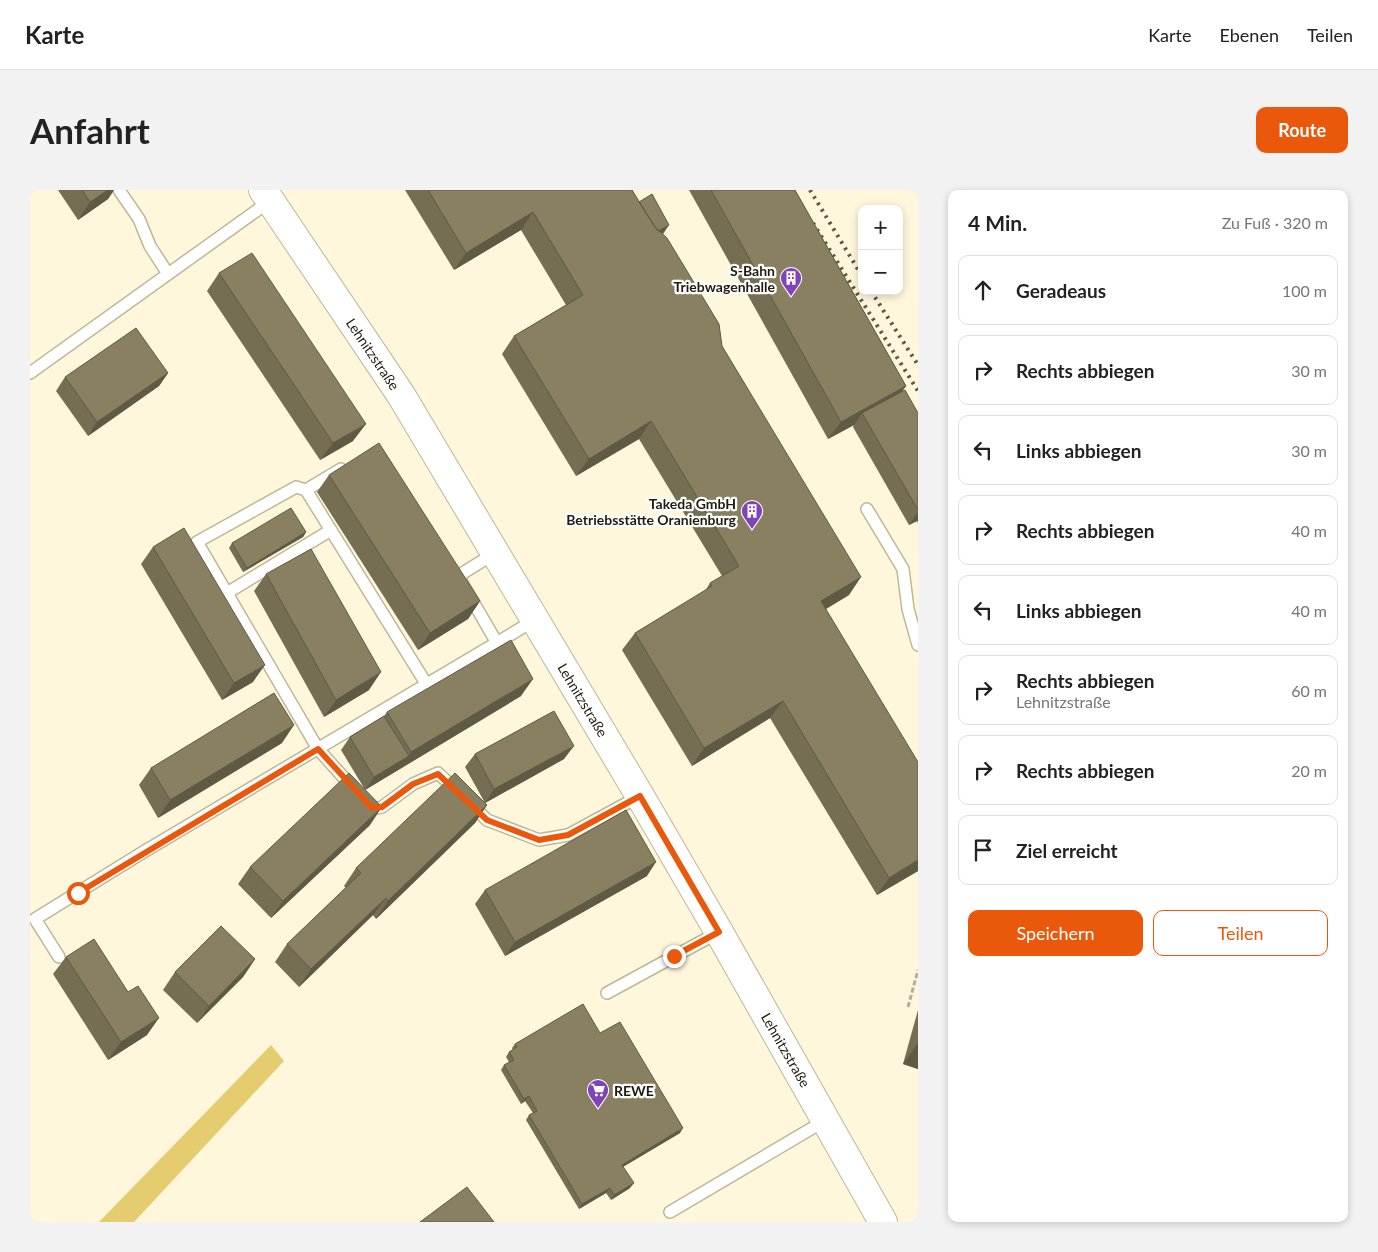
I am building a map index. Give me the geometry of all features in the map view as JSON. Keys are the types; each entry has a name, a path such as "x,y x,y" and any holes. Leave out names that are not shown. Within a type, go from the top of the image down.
{"main road":[{"name":"Lehnitzstraße","path":"267,195 400,395 495,553 719,932 883,1222"}],"lane":[{"path":"118,190 139,219 150,246 168,274"},
{"path":"30,373 168,274 267,195"},
{"path":"306,490 346,465"},
{"path":"427,685 306,490 296,486 197,542 318,749 372,808 382,807 413,784 438,774 487,820 539,840 568,835 640,796"},
{"path":"867,509 903,570 908,609 918,645"},
{"path":"227,593 331,530"},
{"path":"495,553 456,572 497,643"},
{"path":"59,957 35,919 154,846 535,620"},
{"path":"607,993 719,932"},
{"path":"670,1212 826,1120"}],"path":[{"path":"908,1007 918,970"}],"shaded area":[{"path":"271,1045 284,1061 134,1222 99,1222"}],"building":[{"path":"82,190 108,190 90,202"},
{"name":"Takeda GmbH Betriebsstätte Oranienburg","path":"428,190 632,190 655,227 667,238 719,324 722,346 861,577 821,601 918,762 918,860 889,878 783,701 704,748 635,633 712,586 710,583 739,566 651,421 589,459 514,336 583,295 533,212 466,253"},
{"name":"S-Bahn Triebwagenhalle","path":"711,190 795,190 906,386 841,422"},
{"path":"652,194 669,225 658,231 639,202"},
{"path":"252,253 366,424 333,443 219,273"},
{"path":"136,328 168,373 97,422 65,377"},
{"path":"905,390 918,413 918,510 862,413"},
{"path":"379,443 480,601 430,633 329,475"},
{"path":"291,508 306,532 247,568 232,543"},
{"path":"184,528 265,665 234,683 153,547"},
{"path":"311,549 381,672 336,700 266,574"},
{"path":"511,640 533,679 411,752 387,712"},
{"path":"274,693 294,725 170,800 151,768"},
{"path":"554,711 574,746 494,789 475,754"},
{"path":"384,716 409,756 374,777 350,737"},
{"path":"349,773 382,807 283,901 250,867"},
{"path":"455,773 487,805 388,901 386,898 311,969 287,944 361,873 356,868"},
{"path":"626,810 656,862 515,942 485,890"},
{"path":"221,926 255,959 209,1006 175,972"},
{"path":"94,939 128,992 138,986 159,1018 121,1042 66,957"},
{"name":"REWE","path":"583,1004 600,1033 620,1022 683,1128 622,1165 634,1183 614,1195 610,1188 582,1204 529,1115 537,1111 529,1096 524,1099 504,1065 514,1060 509,1052 517,1047 515,1044"},
{"path":"467,1187 494,1222 420,1222"}],"railway":[{"path":"810,190 858,269"},
{"path":"813,223 918,391"},
{"path":"874,295 918,365"}],"place":[{"name":"S-Bahn Triebwagenhalle","path":"791,297"},
{"name":"Takeda GmbH Betriebsstätte Oranienburg","path":"752,530"},
{"name":"REWE","path":"598,1109"}],"route":[{"path":"78,893 318,749 372,808 382,807 413,784 438,774 487,820 539,840 568,835 640,796 719,932 674,956"}]}
